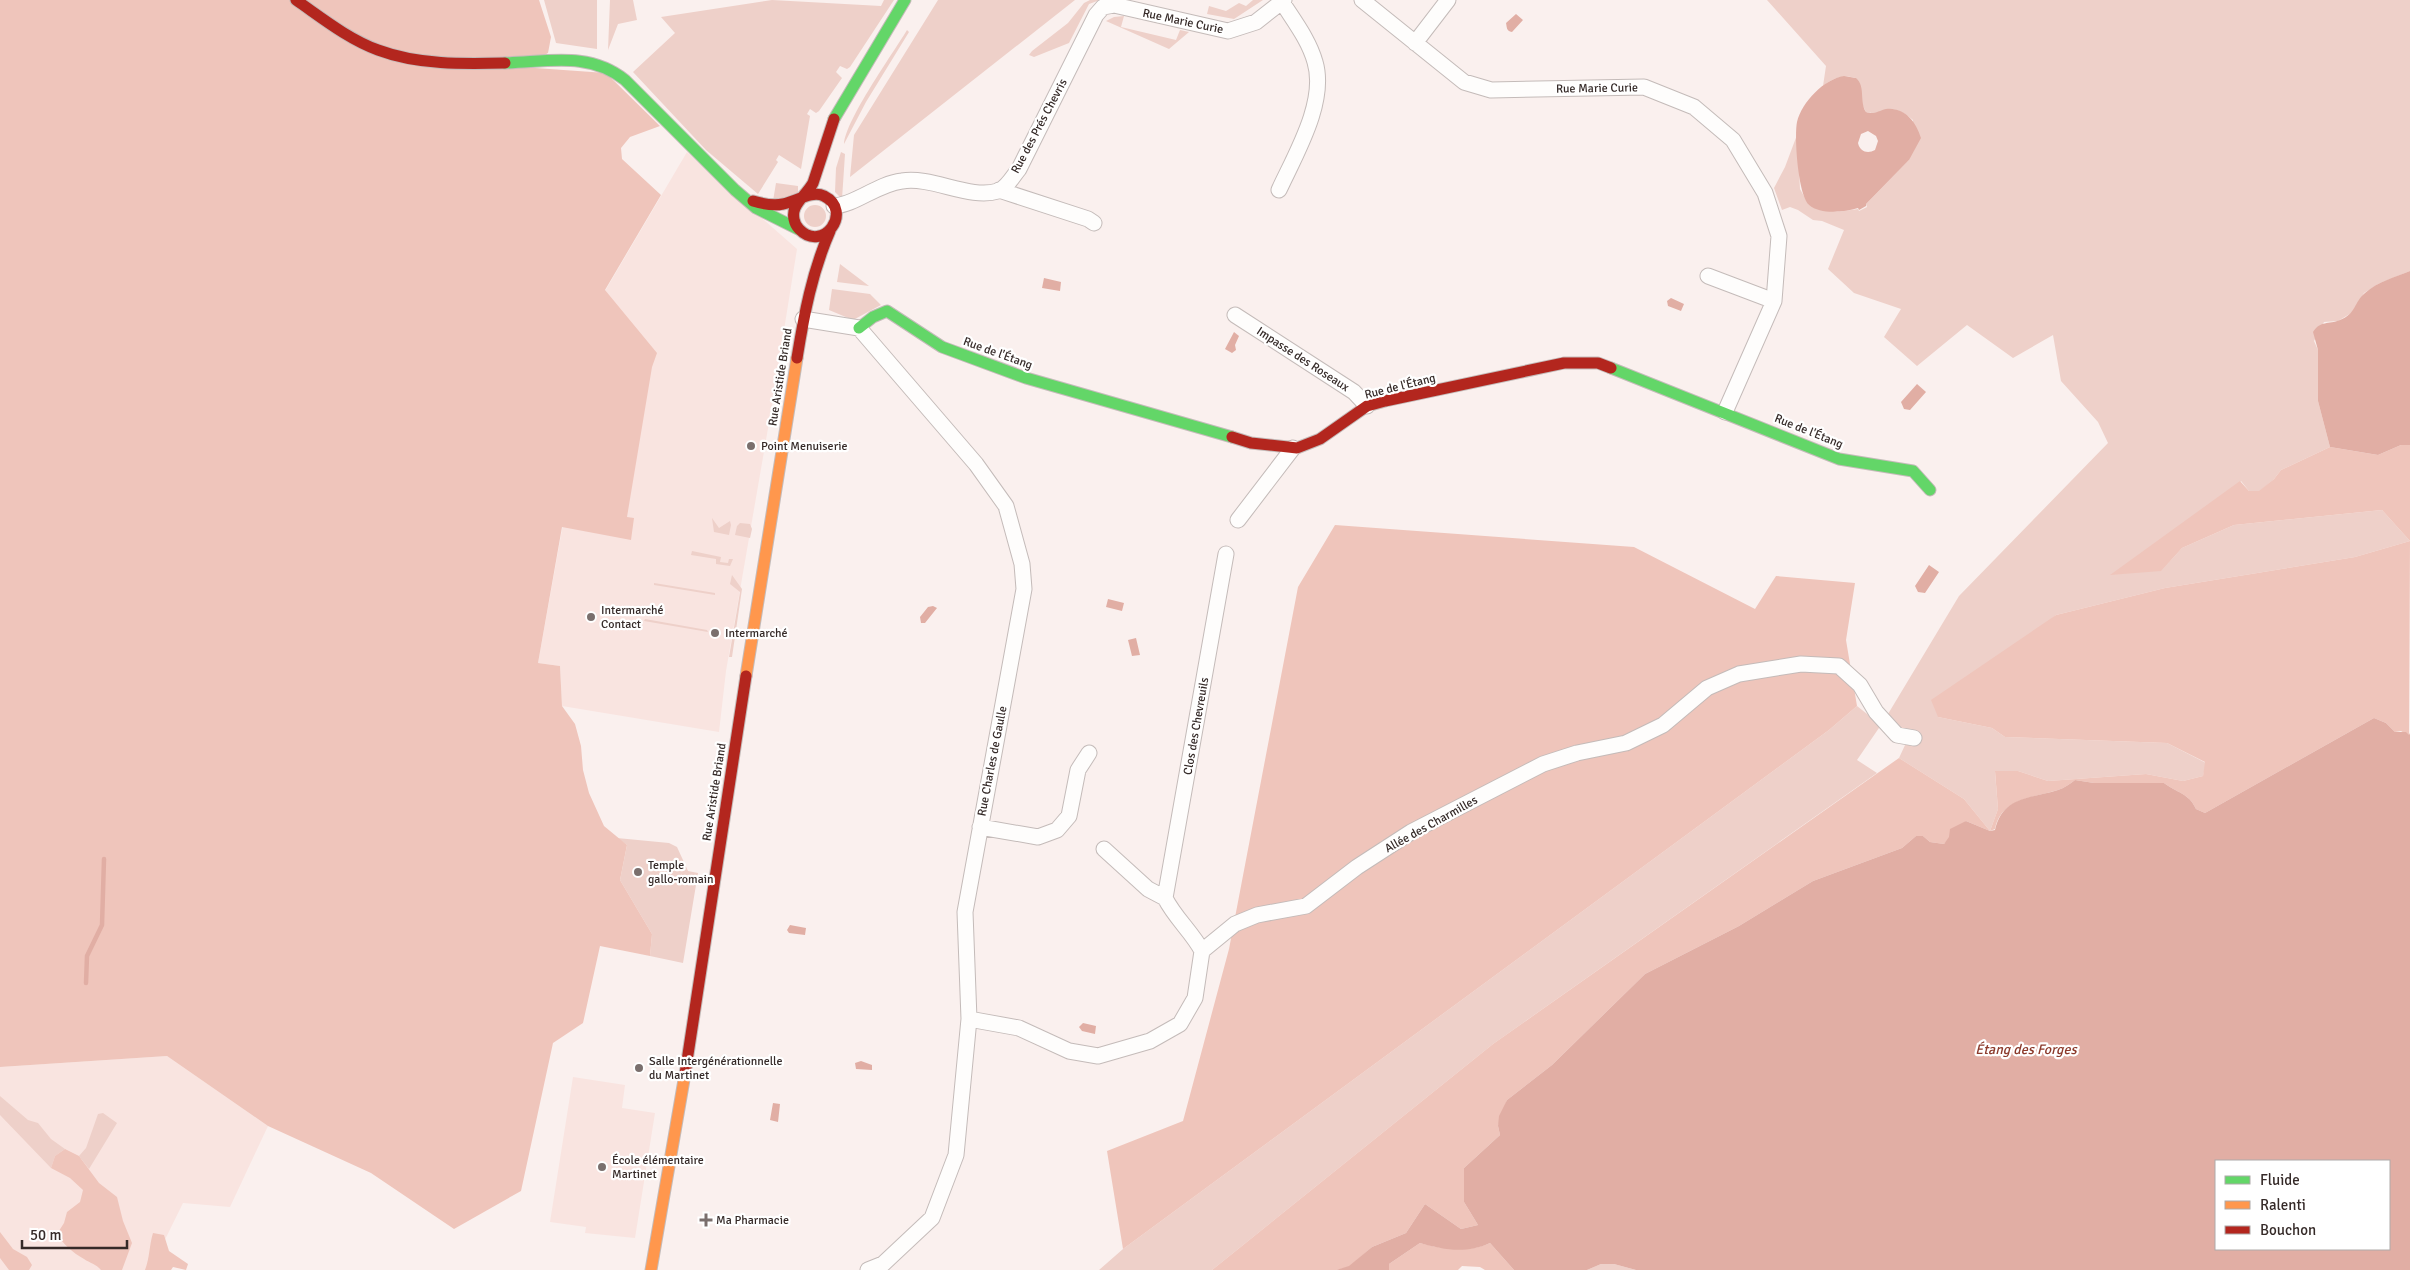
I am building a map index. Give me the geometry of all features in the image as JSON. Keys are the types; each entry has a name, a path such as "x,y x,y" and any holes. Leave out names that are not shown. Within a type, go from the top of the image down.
{"street":[{"path":"296,0 369,46 387,54 428,62 587,61 601,64 614,70 625,80 756,208 817,237 832,229 860,201 882,185"},
{"path":"805,249 801,231 794,215 795,208 813,184 829,130 839,109 905,0"},
{"name":"Rue Marie Curie","path":"1362,0 1464,82 1491,90 1644,87 1694,107 1733,140 1765,193 1779,236 1774,301 1725,412"},
{"path":"1415,43 1448,0"},
{"path":"1279,190 1307,130 1317,83 1315,63 1303,34 1283,1"},
{"name":"Rue Marie Curie","path":"1103,7 1114,6 1228,31 1256,22 1283,1"},
{"name":"Rue des Prés Chevris","path":"998,190 1019,169 1096,15 1103,7"},
{"path":"848,120 882,63"},
{"path":"832,164 839,141"},
{"path":"747,200 772,205 818,194 832,203 842,206 882,185 905,180 982,192 998,190 1088,219 1094,223"},
{"path":"829,185 832,203 836,212 832,229"},
{"name":"Rue Aristide Briand","path":"651,1270 685,1076 803,319 820,254 832,229"},
{"name":"Rue Aristide Briand","path":"803,319 806,263"},
{"path":"1708,276 1774,301"},
{"name":"Rue de l'Étang","path":"859,328 873,317 887,311 942,347 1026,378 1251,443 1293,448 1320,439 1367,406 1564,363 1598,363 1840,459 1913,471 1930,490"},
{"name":"Impasse des Roseaux","path":"1236,315 1354,392 1367,406"},
{"path":"803,319 859,328"},
{"name":"Rue Charles de Gaulle","path":"859,328 976,464 1006,506 1022,564 1024,589 965,912 969,1019 956,1155 932,1218 883,1264 868,1270"},
{"path":"1238,520 1293,448"},
{"name":"Clos des Chevreuils","path":"1165,898 1226,554"},
{"name":"Allée des Charmilles","path":"1202,950 1235,924 1242,921 1257,915 1306,906 1357,867 1411,832 1543,764 1577,753 1626,743 1664,726 1707,688 1739,674 1801,664 1838,666 1860,685 1876,712 1897,735 1914,738"},
{"path":"980,827 1038,837 1057,830 1069,816 1078,770 1089,753"},
{"path":"969,1019 1019,1028 1069,1051 1098,1056 1150,1041 1180,1024 1196,998 1202,950 1197,941 1174,915 1165,898 1148,890 1104,849"}],"shaded area":[{"path":"0,0 539,0 551,37 548,53 521,67 606,73 660,126 630,137 621,148 622,159 661,195 605,290 657,353 652,367 627,517 634,518 631,540 562,527 538,663 560,666 562,706 575,724 581,746 583,770 589,793 604,826 627,845 620,880 652,934 650,956 600,946 583,1023 553,1043 521,1191 454,1229 371,1173 268,1126 167,1056 0,1067"},
{"path":"544,0 597,0 597,49 556,43"},
{"path":"610,0 633,0 637,20 618,24 608,50"},
{"path":"772,0 881,6 884,0 894,0 850,67 847,69 840,66 836,72 842,78 819,111 816,113 810,109 807,114 810,116 801,169 779,155 776,160 778,162 758,194 706,150 633,72 675,33 661,17"},
{"path":"938,0 1075,0 850,177 854,135"},
{"path":"1090,0 1100,0 1089,4 1069,43 1034,57 1029,55 1068,23 1084,3"},
{"path":"1253,0 1263,0 1234,19 1207,14 1209,6 1226,11 1239,3 1246,6"},
{"path":"1767,0 2410,0 2410,271 2380,283 2364,293 2353,312 2338,321 2324,322 2314,341 2318,350 2318,401 2330,447 2281,470 2259,492 2249,491 2241,481 2161,571 2182,548 2234,525 2382,510 2410,541 2355,557 2165,588 2056,615 1938,717 1992,728 2005,737 2167,743 2206,763 2203,776 2183,781 2146,774 2048,781 2018,771 1995,772 1998,809 1990,831 1964,799 1899,758 1906,743 1888,714 1959,596 2108,443 2098,422 2061,381 2053,335 2013,358 1967,325 1917,366 1884,337 1901,309 1854,293 1828,269 1844,230 1822,221 1813,220 1790,207 1782,210 1774,188 1785,167 1797,135 1800,189 1809,205 1837,212 1858,209 1859,211 1867,207 1866,204 1909,160 1913,120 1898,110 1892,109 1878,113 1866,112 1862,104 1856,78 1847,76 1838,78 1823,86 1826,66"},
{"path":"1124,16 1121,27 1176,40 1180,30 1189,32 1169,49 1106,21 1114,17"},
{"path":"907,30 909,32 866,102 844,144 847,133 861,104"},
{"path":"687,152 797,249 726,671 719,732 562,706 560,666 538,663 605,291"},
{"path":"841,152 845,154 842,199 835,192 836,168"},
{"path":"776,183 798,186 798,193 773,201"},
{"path":"811,205 819,205 826,212 826,220 819,227 811,227 804,220 804,212"},
{"path":"840,264 869,286 837,282"},
{"path":"832,289 870,294 881,305 853,320 829,310"},
{"path":"2401,445 2410,445 2410,541 2382,510 2234,525 2182,548 2161,571 2110,575 2240,481 2249,491 2259,491 2274,479 2281,470 2330,447 2378,455"},
{"path":"712,518 719,528 730,521 729,535 714,532"},
{"path":"740,523 750,524 752,529 750,538 735,535 737,526"},
{"path":"1335,525 1634,547 1755,609 1776,576 1855,583 1846,640 1857,706 1829,730 1123,1249 1107,1151 1183,1121 1229,949 1298,587"},
{"path":"2410,541 2409,736 2401,731 2395,732 2386,723 2374,718 2205,813 2196,809 2186,796 2164,783 2094,783 2075,780 2060,789 2011,805 1998,819 1995,829 1990,831 1998,809 1995,771 2018,771 2048,781 2146,774 2183,781 2203,776 2205,762 2167,743 2005,737 1992,728 1938,717 1931,700 2056,615 2165,588 2355,557"},
{"path":"692,551 721,557 720,562 728,563 729,559 733,559 730,566 716,564 716,559 691,555"},
{"path":"732,575 742,589 732,657 729,657 740,592 730,584"},
{"path":"654,583 715,593 715,595 654,585"},
{"path":"645,619 707,630 708,632 644,621"},
{"path":"1857,706 1881,725 1857,760 1877,773 1493,1044 1212,1270 1099,1270 1123,1249 1829,730"},
{"path":"1899,758 1964,799 1990,831 1966,821 1944,844 1930,842 1923,836 1916,836 1902,848 1813,881 1739,926 1645,974 1552,1065 1507,1100 1498,1126 1500,1135 1464,1168 1464,1202 1478,1225 1461,1229 1425,1204 1406,1233 1372,1247 1349,1267 1336,1270 1212,1270 1493,1044"},
{"path":"617,838 669,843 677,847 688,871 698,873 683,963 650,956 652,934 620,880 627,845"},
{"path":"167,1056 268,1126 230,1207 183,1203 150,1270 0,1270 0,1067"},
{"name":"École élémentaire Martinet","path":"573,1077 625,1085 622,1108 655,1113 635,1238 585,1233 586,1227 550,1222"},
{"path":"0,1096 28,1120 38,1123 51,1139 65,1149 55,1156 51,1168 0,1115"},
{"path":"103,1113 117,1123 89,1169 79,1156 86,1148 98,1114"},
{"path":"65,1149 79,1156 99,1183 117,1197 123,1221 132,1243 122,1270 101,1270 72,1251 57,1234 64,1223 67,1212 80,1202 83,1190 70,1178 51,1168 55,1156"},
{"path":"0,1232 13,1249 27,1257 32,1265 29,1270 9,1270 0,1258"},
{"path":"153,1233 164,1235 169,1251 188,1264 186,1270 173,1267 171,1270 145,1270"},
{"path":"1420,1243 1437,1247 1464,1249 1490,1243 1514,1270 1485,1270 1480,1267 1462,1266 1458,1270 1389,1270 1389,1264"},
{"path":"1601,1264 1614,1264 1636,1270 1587,1270"}],"water":[{"path":"1516,14 1523,20 1512,32 1507,29 1506,23"},
{"path":"1844,76 1856,78 1861,86 1866,112 1874,113 1886,109 1899,110 1913,121 1921,138 1909,160 1866,206 1859,210 1858,208 1833,212 1814,208 1805,199 1798,165 1796,129 1800,114 1809,99 1836,78","holes":["1868,131 1876,136 1878,141 1875,150 1867,152 1862,150 1858,143 1861,134"]},
{"path":"2410,271 2410,445 2401,445 2378,455 2330,447 2318,401 2318,350 2313,332 2322,324 2336,321 2349,315 2361,296 2370,289 2386,280"},
{"path":"1044,278 1061,282 1060,291 1042,288"},
{"path":"1671,298 1684,304 1681,311 1668,306 1667,301"},
{"path":"1234,332 1239,336 1235,345 1236,350 1232,353 1225,349"},
{"path":"1917,384 1926,392 1910,410 1904,409 1901,402"},
{"path":"1929,565 1939,572 1925,593 1918,592 1915,586"},
{"path":"1108,599 1124,603 1122,611 1106,607"},
{"path":"933,606 937,608 925,623 921,623 920,617 928,607"},
{"path":"1136,638 1140,655 1132,656 1128,640"},
{"name":"Étang des Forges","path":"2374,718 2386,723 2395,732 2406,732 2409,735 2410,733 2410,1270 1636,1270 1614,1264 1601,1264 1587,1270 1514,1270 1490,1243 1472,1249 1455,1250 1420,1243 1389,1264 1389,1270 1336,1270 1349,1266 1372,1247 1406,1233 1425,1204 1461,1229 1478,1225 1464,1202 1464,1168 1500,1135 1498,1126 1499,1116 1507,1100 1552,1065 1645,974 1739,926 1813,881 1902,848 1916,836 1923,836 1930,842 1944,844 1949,837 1950,829 1966,821 1990,831 1995,830 2004,811 2011,805 2060,789 2075,780 2094,783 2164,783 2186,796 2196,809 2205,813"},
{"path":"790,925 806,928 805,935 789,933 787,930"},
{"path":"1083,1023 1096,1026 1095,1034 1082,1031 1079,1027"},
{"path":"861,1061 872,1065 872,1070 856,1069 855,1063"},
{"path":"773,1103 780,1104 778,1122 770,1120"}],"waterway":[{"path":"86,983 87,956 102,925 104,859"}],"traffic: fast":[{"path":"834,119 905,0"},
{"path":"505,63 567,60 597,65 611,71 625,80 735,190 756,208 798,229"},
{"path":"859,328 873,317 887,311 942,347 1026,378 1232,437"},
{"path":"1611,368 1839,459 1913,471 1930,490"}],"traffic: slow":[{"path":"746,676 797,358"},
{"path":"651,1270 685,1074"}],"traffic: jam":[{"path":"296,0 356,40 393,55 425,61 473,64 505,63"},
{"path":"753,201 779,205 788,203 798,199 804,197 809,195 824,196 833,203 836,211 836,220 832,228 825,234 817,236 808,235 797,227 794,214 795,208 801,199 804,196 806,192 813,183 834,119"},
{"path":"797,358 813,278 830,231"},
{"path":"1232,437 1251,443 1297,448 1320,439 1367,406 1385,401 1564,363 1598,363 1611,368"},
{"path":"685,1074 746,676"}],"place":[{"name":"Point Menuiserie","path":"751,446"},
{"name":"Intermarché Contact","path":"591,617"},
{"name":"Intermarché","path":"715,633"},
{"name":"Temple gallo-romain","path":"638,872"},
{"name":"Salle Intergénérationnelle du Martinet","path":"639,1068"},
{"name":"École élémentaire Martinet","path":"602,1167"},
{"name":"Ma Pharmacie","path":"706,1220"}]}
